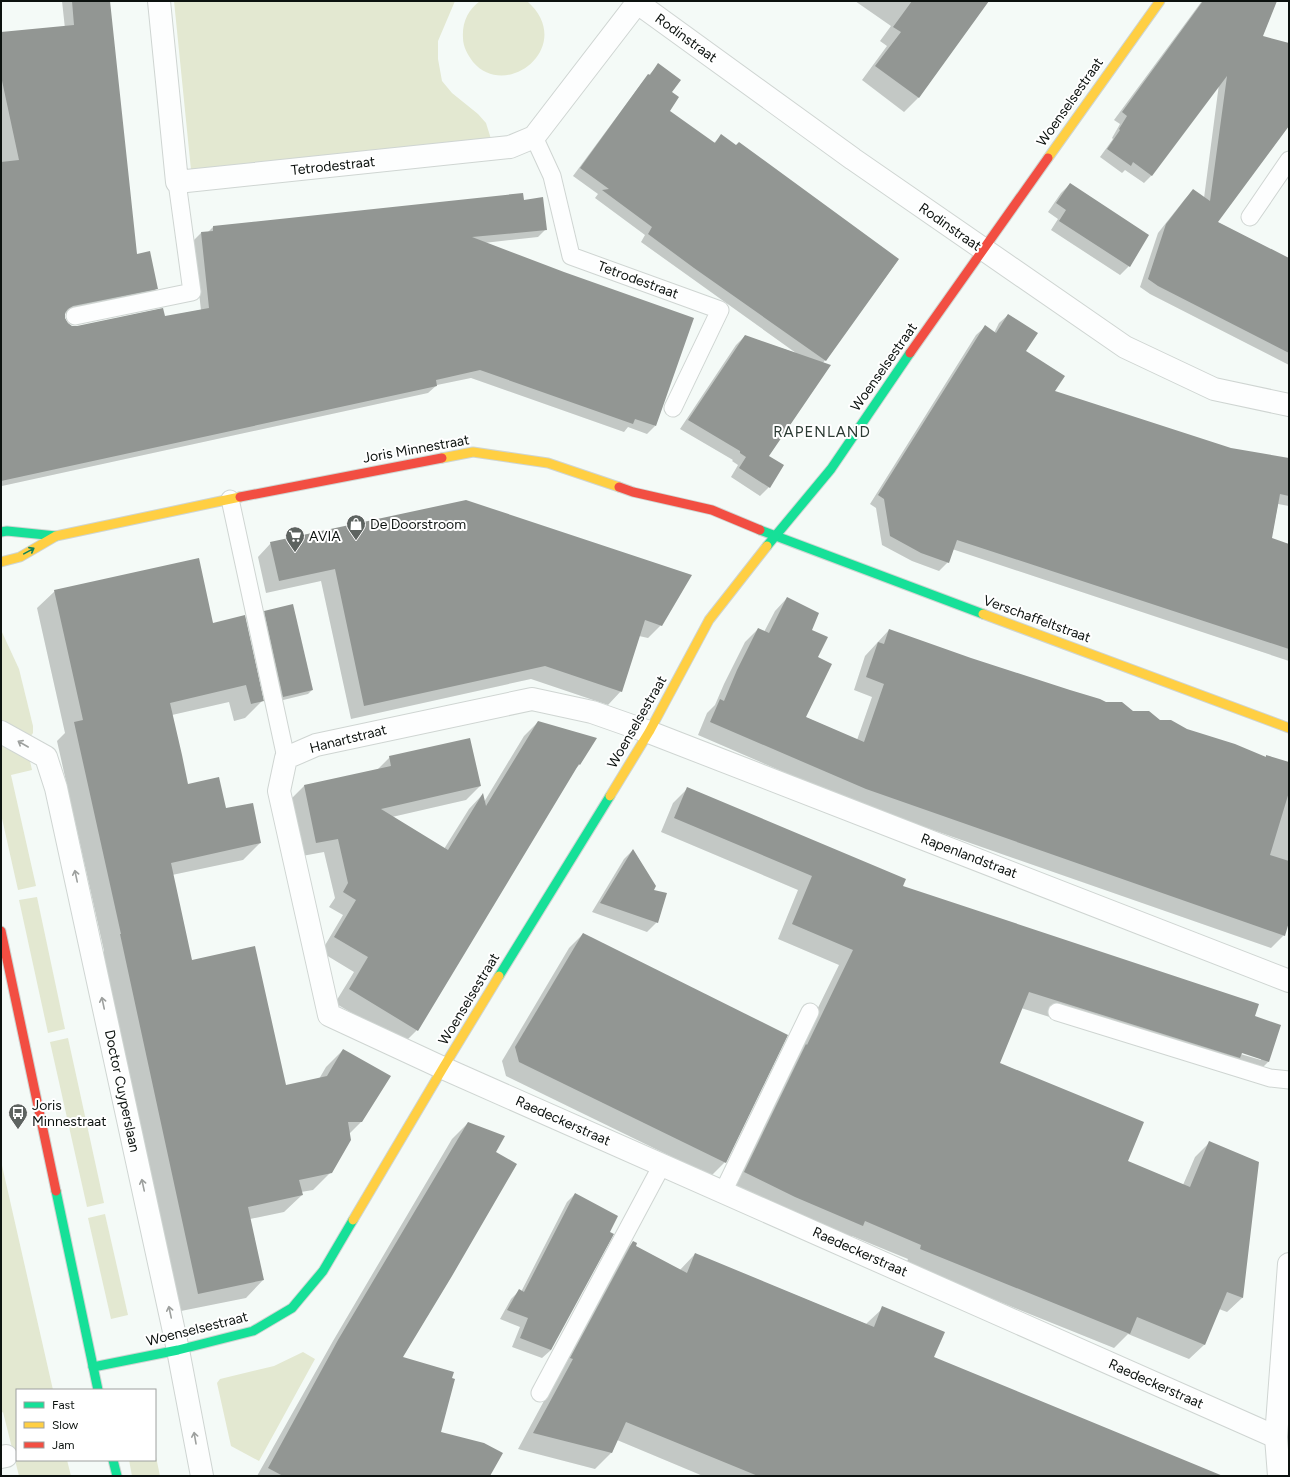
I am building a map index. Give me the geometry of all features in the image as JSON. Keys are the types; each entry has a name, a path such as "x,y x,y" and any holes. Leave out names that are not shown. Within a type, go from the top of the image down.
{"street":[{"path":"158,1 177,182"},
{"name":"Woenselsestraat","path":"93,1367 178,1350 253,1331 292,1308 323,1270 443,1068 649,732 709,620 774,536 831,470 877,400 1160,1"},
{"name":"Tetrodestraat","path":"177,182 510,147 534,137 636,2"},
{"name":"Rodinstraat","path":"636,2 853,159 1125,347 1214,389 1289,405"},
{"name":"Joris Minnestraat","path":"1,532 7,531 56,536 230,499 473,452 548,464 633,492 712,510 774,536"},
{"name":"Joris Minnestraat","path":"1,562 20,557 56,536"},
{"name":"Verschaffeltstraat","path":"774,536 1289,728"},
{"name":"Hanartstraat","path":"286,758 316,745 532,699 592,712 649,732"},
{"name":"Doctor Cuyperslaan","path":"1,732 46,757 56,788 178,1350 202,1476"},
{"name":"Rapenlandstraat","path":"649,732 1289,981"},
{"path":"286,758 279,791 329,1015 443,1068"},
{"path":"1,931 98,1389"},
{"name":"Raedeckerstraat","path":"443,1068 1276,1437"},
{"path":"1279,1476 1276,1437 1285,1363 1289,1264"},
{"path":"113,1461 117,1476"}],"lane":[{"name":"Tetrodestraat","path":"534,137 552,176 571,256 720,310 673,408"},
{"path":"1250,217 1289,160"},
{"path":"75,316 192,292 177,182"},
{"path":"230,499 286,758"},
{"path":"723,1192 810,1012"},
{"path":"1057,1012 1270,1078 1289,1080"},
{"path":"540,1393 662,1165"}],"green space":[{"path":"174,1 455,1 438,41 438,59 442,81 452,93 478,114 486,123 491,139 191,170"},
{"path":"480,1 527,1 540,18 544,35 541,50 532,63 518,72 503,76 487,73 473,62 464,45 463,32 469,12"},
{"path":"1,630 19,669 33,726 33,733 30,737 1,721"},
{"path":"1,745 30,761 32,770 11,775 36,886 18,890 1,814"},
{"path":"37,897 65,1029 48,1033 19,900"},
{"path":"68,1038 104,1203 87,1207 50,1042"},
{"path":"1,1161 53,1389 16,1389 16,1461 67,1461 71,1476 19,1476 3,1412 1,1413"},
{"path":"105,1214 128,1315 111,1319 88,1218"},
{"path":"303,1352 315,1359 259,1461 231,1446 217,1383 220,1379 274,1366"},
{"path":"156,1457 160,1476 132,1476 129,1461 156,1461"}],"building":[{"path":"72,1 110,1 137,254 150,251 158,289 73,306 65,313 65,318 72,326 163,308 165,316 209,308 201,232 213,231 213,226 523,193 524,200 543,197 547,230 472,237 564,272 694,318 656,426 635,419 633,424 480,370 436,380 437,386 1,481 1,162 19,160 1,76 1,32 74,25"},
{"path":"912,1 989,1 919,98 875,66 901,32 893,27"},
{"path":"1203,1 1277,1 1263,36 1289,43 1289,126 1218,222 1289,258 1289,353 1158,286 1148,279 1166,224 1193,189 1210,201 1227,76 1152,176 1133,162 1131,166 1107,149 1120,130 1119,129 1127,116 1122,112"},
{"path":"658,63 681,80 672,92 679,97 670,111 715,143 721,134 736,145 739,142 899,259 826,361 648,234 652,227 602,190 609,189 580,168 648,74 650,75"},
{"path":"1070,183 1149,235 1130,267 1059,221 1066,210 1056,203"},
{"path":"1008,314 1038,333 1026,351 1065,376 1055,391 1231,448 1289,458 1289,496 1280,494 1272,538 1289,544 1289,649 957,540 949,563 921,553 890,536 884,499 878,495 985,325 996,333"},
{"path":"745,335 831,365 769,456 784,465 770,488 739,468 746,457 740,453 740,451 688,420"},
{"path":"466,500 692,575 662,626 645,620 622,692 545,666 364,706 335,569 279,581 270,542"},
{"path":"199,558 213,623 245,615 264,701 251,704 246,685 170,703 188,784 219,777 226,808 253,803 261,843 171,863 192,960 255,946 286,1085 327,1076 343,1049 391,1076 362,1122 348,1122 351,1140 332,1173 299,1180 303,1195 248,1207 264,1280 198,1294 74,722 83,720 54,590"},
{"path":"787,597 819,613 812,630 828,637 818,657 832,664 806,717 864,742 884,684 866,677 878,642 884,644 889,629 971,658 1106,702 1122,702 1133,711 1149,711 1160,720 1171,720 1187,729 1235,744 1266,757 1266,755 1289,762 1289,792 1270,855 1289,861 1289,922 1285,936 866,789 710,722 720,699 724,701 737,670 758,628 769,633"},
{"path":"293,604 313,690 283,697 264,611"},
{"path":"538,721 597,738 580,765 579,764 418,1031 349,989 368,957 334,937 356,900 343,892 348,883 338,839 316,843 304,785 391,766 389,756 470,738 481,786 381,809 448,850 483,793 486,806"},
{"path":"687,787 906,879 903,886 1259,1004 1255,1016 1281,1025 1269,1062 1242,1053 1240,1058 1029,992 1000,1063 1144,1122 1128,1161 1190,1187 1209,1141 1259,1162 1243,1298 1227,1292 1205,1345 1137,1317 1130,1334 920,1249 921,1245 865,1221 863,1226 795,1197 744,1172 853,950 792,924 812,876 674,818"},
{"path":"633,849 656,886 654,890 667,893 658,923 600,903"},
{"path":"583,933 788,1035 726,1163 519,1062 515,1047"},
{"path":"468,1122 505,1136 496,1152 517,1164 403,1357 454,1372 452,1378 455,1379 441,1432 484,1443 503,1453 490,1476 283,1476 268,1468 338,1340"},
{"path":"575,1193 618,1216 610,1232 614,1234 551,1350 520,1338 528,1318 507,1310 519,1289 524,1292"},
{"path":"633,1241 637,1243 636,1246 687,1273 695,1253 874,1327 882,1306 945,1332 934,1357 1223,1476 758,1476 626,1422 612,1453 533,1433 573,1359 570,1358"}],"traffic: fast":[{"path":"767,546 831,469 910,353"},
{"path":"760,530 983,614"},
{"path":"1,532 7,531 56,536"},
{"path":"499,976 610,796"},
{"path":"56,1191 98,1389"},
{"path":"93,1367 178,1350 253,1331 292,1308 323,1271 353,1220"},
{"path":"113,1461 117,1476"}],"traffic: slow":[{"path":"1048,158 1160,1"},
{"path":"442,458 473,452 548,463 619,487"},
{"path":"1,562 20,557 56,536 240,497"},
{"path":"610,796 649,732 709,620 767,546"},
{"path":"983,614 1289,728"},
{"path":"353,1220 499,976"}],"traffic: jam":[{"path":"910,353 1048,158"},
{"path":"240,497 442,458"},
{"path":"619,487 633,492 712,510 760,530"},
{"path":"1,931 56,1191"}],"place":[{"name":"De Doorstroom","path":"356,541"},
{"name":"AVIA","path":"295,553"},
{"name":"Joris Minnestraat","path":"18,1130"}],"district":[{"name":"RAPENLAND","path":"822,432"}]}
